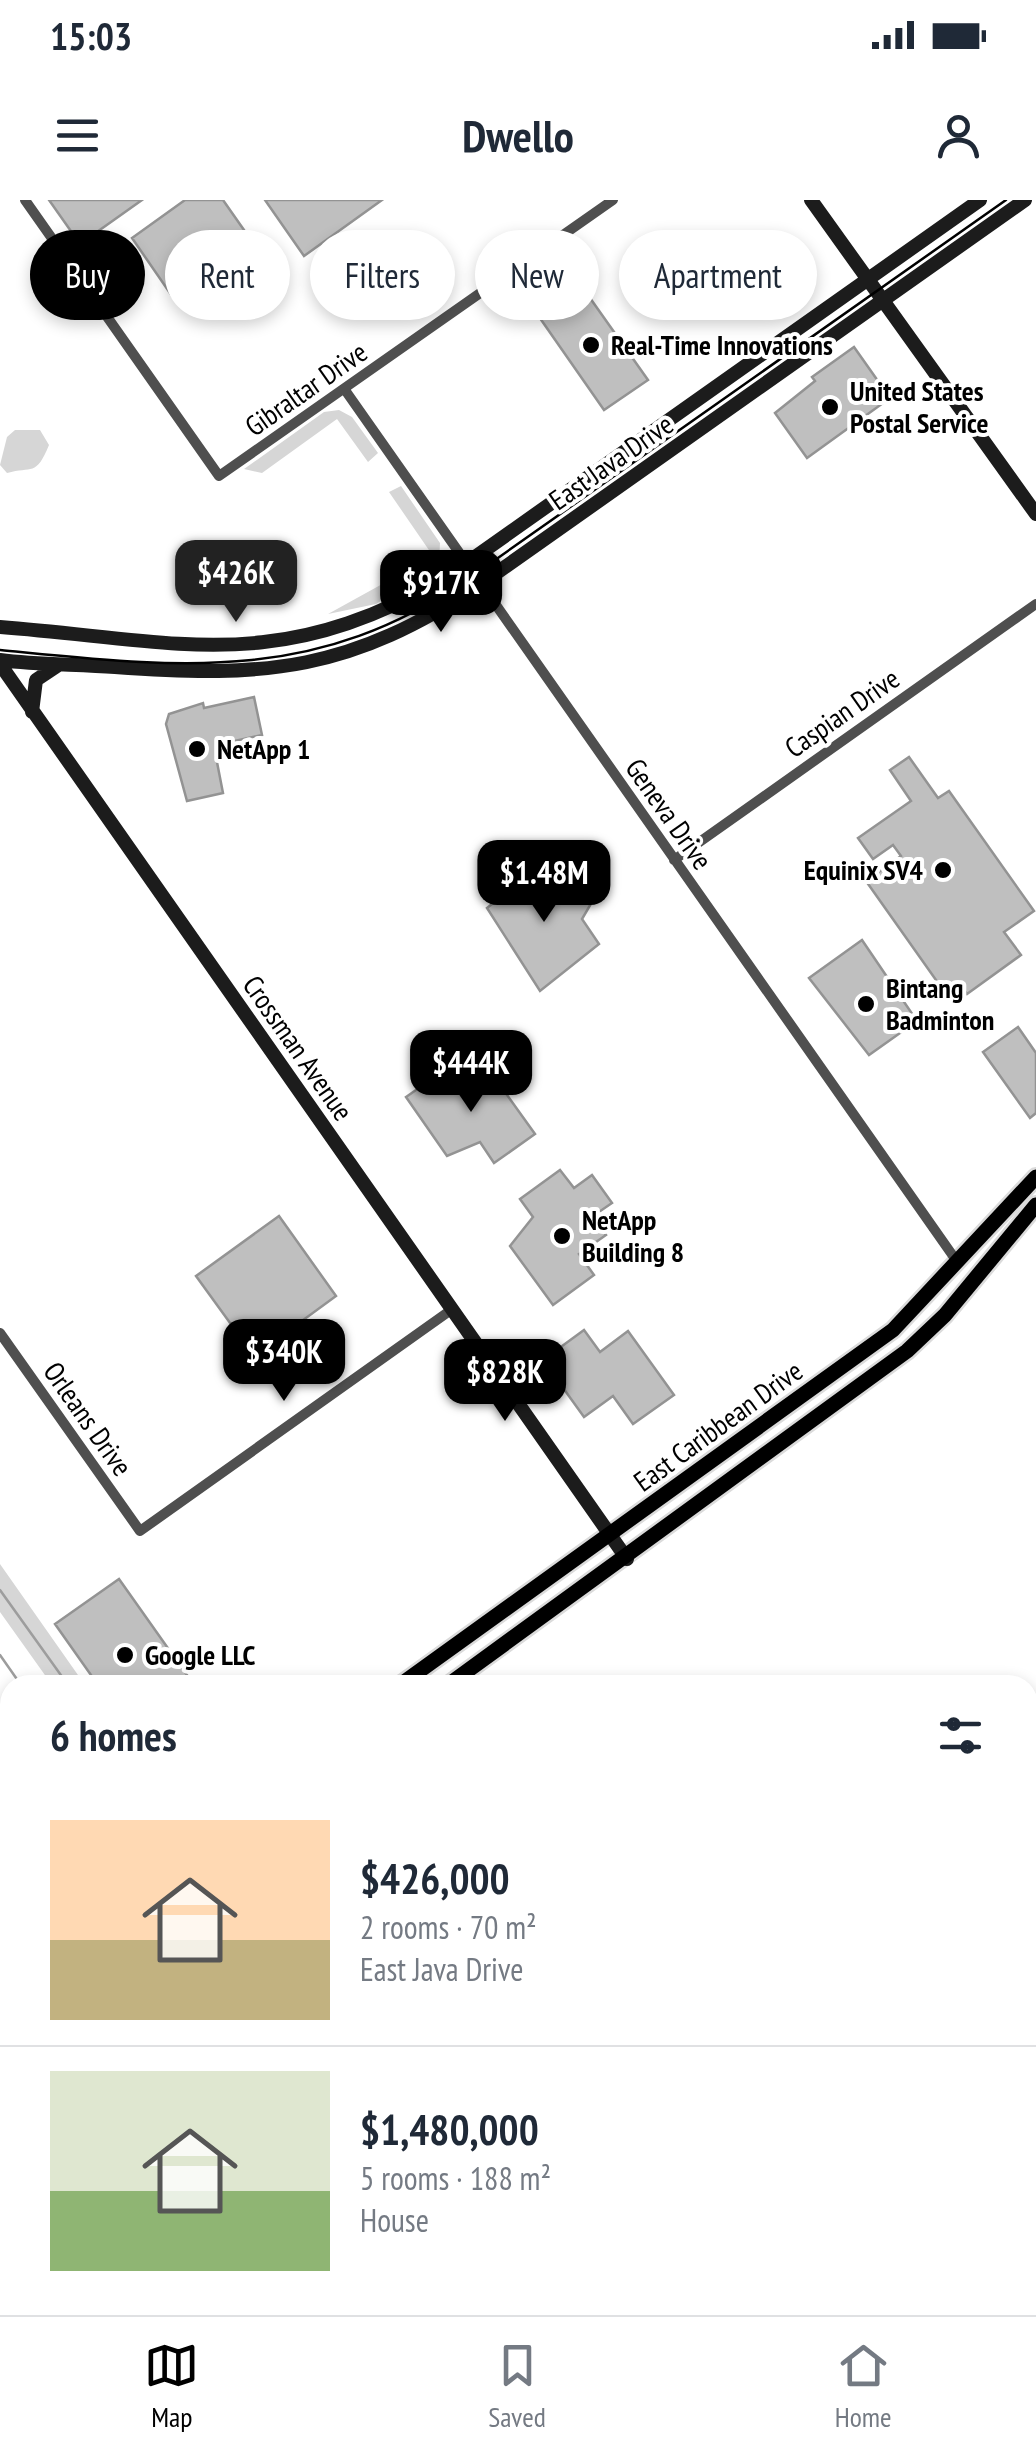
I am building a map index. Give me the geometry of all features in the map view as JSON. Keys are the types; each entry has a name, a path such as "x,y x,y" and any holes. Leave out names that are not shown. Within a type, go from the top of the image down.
{"main road":[{"path":"812,200 1036,514"},
{"name":"East Java Drive","path":"0,626 176,646 258,646 311,636 377,614 466,563 980,200"},
{"name":"East Java Drive","path":"0,662 239,673 286,669 377,641 418,623 481,584 1026,200"},
{"name":"Crossman Avenue","path":"0,662 627,1559"},
{"path":"0,685 29,708 36,680 60,664"},
{"name":"East Caribbean Drive","path":"414,1675 893,1330 1036,1176"},
{"name":"East Caribbean Drive","path":"462,1675 627,1559 907,1351 945,1316 1036,1205"}],"street":[{"name":"Gibraltar Drive","path":"24,200 220,476 614,200"},
{"name":"Geneva Drive","path":"345,390 958,1262"},
{"name":"Caspian Drive","path":"674,860 1036,604"},
{"name":"Orleans Drive","path":"0,1334 140,1531 452,1310"}],"shaded area":[{"path":"339,410 352,417 378,453 368,462 337,419 262,473 244,469 324,412"},
{"path":"15,430 40,430 49,445 37,466 7,473 0,465 7,437"},
{"path":"401,486 440,543 439,563 376,604 328,614 433,556 389,492"},
{"path":"0,1564 78,1675 45,1675 0,1612"}],"building":[{"path":"49,200 142,200 100,230 70,230"},
{"path":"185,200 223,200 244,230 165,230 165,286 145,257 143,230"},
{"path":"265,200 382,200 340,230 310,230 310,252 304,256 290,230 286,230"},
{"name":"Real-Time Innovations","path":"599,311 648,380 604,410 541,320 599,320"},
{"name":"United States Postal Service","path":"854,347 890,398 807,458 775,413 815,381 812,377"},
{"name":"NetApp 1","path":"254,697 262,735 225,743 216,757 223,793 187,801 166,724 169,714 203,703 204,708"},
{"name":"Equinix SV4","path":"909,757 938,798 949,791 1034,911 1004,932 1021,955 967,994 962,987 948,997 866,881 901,856 893,845 873,859 858,838 911,801 890,770"},
{"path":"546,861 569,901 575,892 592,902 582,919 599,944 540,991 487,908"},
{"name":"Bintang Badminton","path":"862,940 917,1021 869,1055 809,978"},
{"path":"1018,1027 1036,1053 1036,1113 1030,1118 983,1052"},
{"path":"446,1069 461,1089 489,1070 535,1134 494,1163 480,1142 447,1156 406,1097"},
{"name":"NetApp Building 8","path":"560,1170 574,1188 592,1175 612,1203 593,1216 606,1235 579,1254 594,1275 553,1305 510,1246 533,1217 520,1199"},
{"path":"279,1216 336,1296 254,1356 196,1276"},
{"path":"584,1330 600,1352 628,1331 674,1395 633,1424 613,1396 584,1417 543,1360"},
{"name":"Google LLC","path":"119,1579 187,1675 91,1675 55,1624"}],"waterway":[{"path":"0,1590 61,1675"},
{"path":"0,1655 14,1675"}],"tram line":[{"path":"0,650 126,661 242,661 298,653 354,638 411,613 468,579 1006,200"}],"place":[{"name":"Real-Time Innovations","path":"591,345"},
{"name":"United States Postal Service","path":"830,407"},
{"name":"NetApp 1","path":"197,749"},
{"name":"Equinix SV4","path":"943,870"},
{"name":"Bintang Badminton","path":"866,1004"},
{"name":"NetApp Building 8","path":"562,1236"},
{"name":"Google LLC","path":"125,1655"}]}
